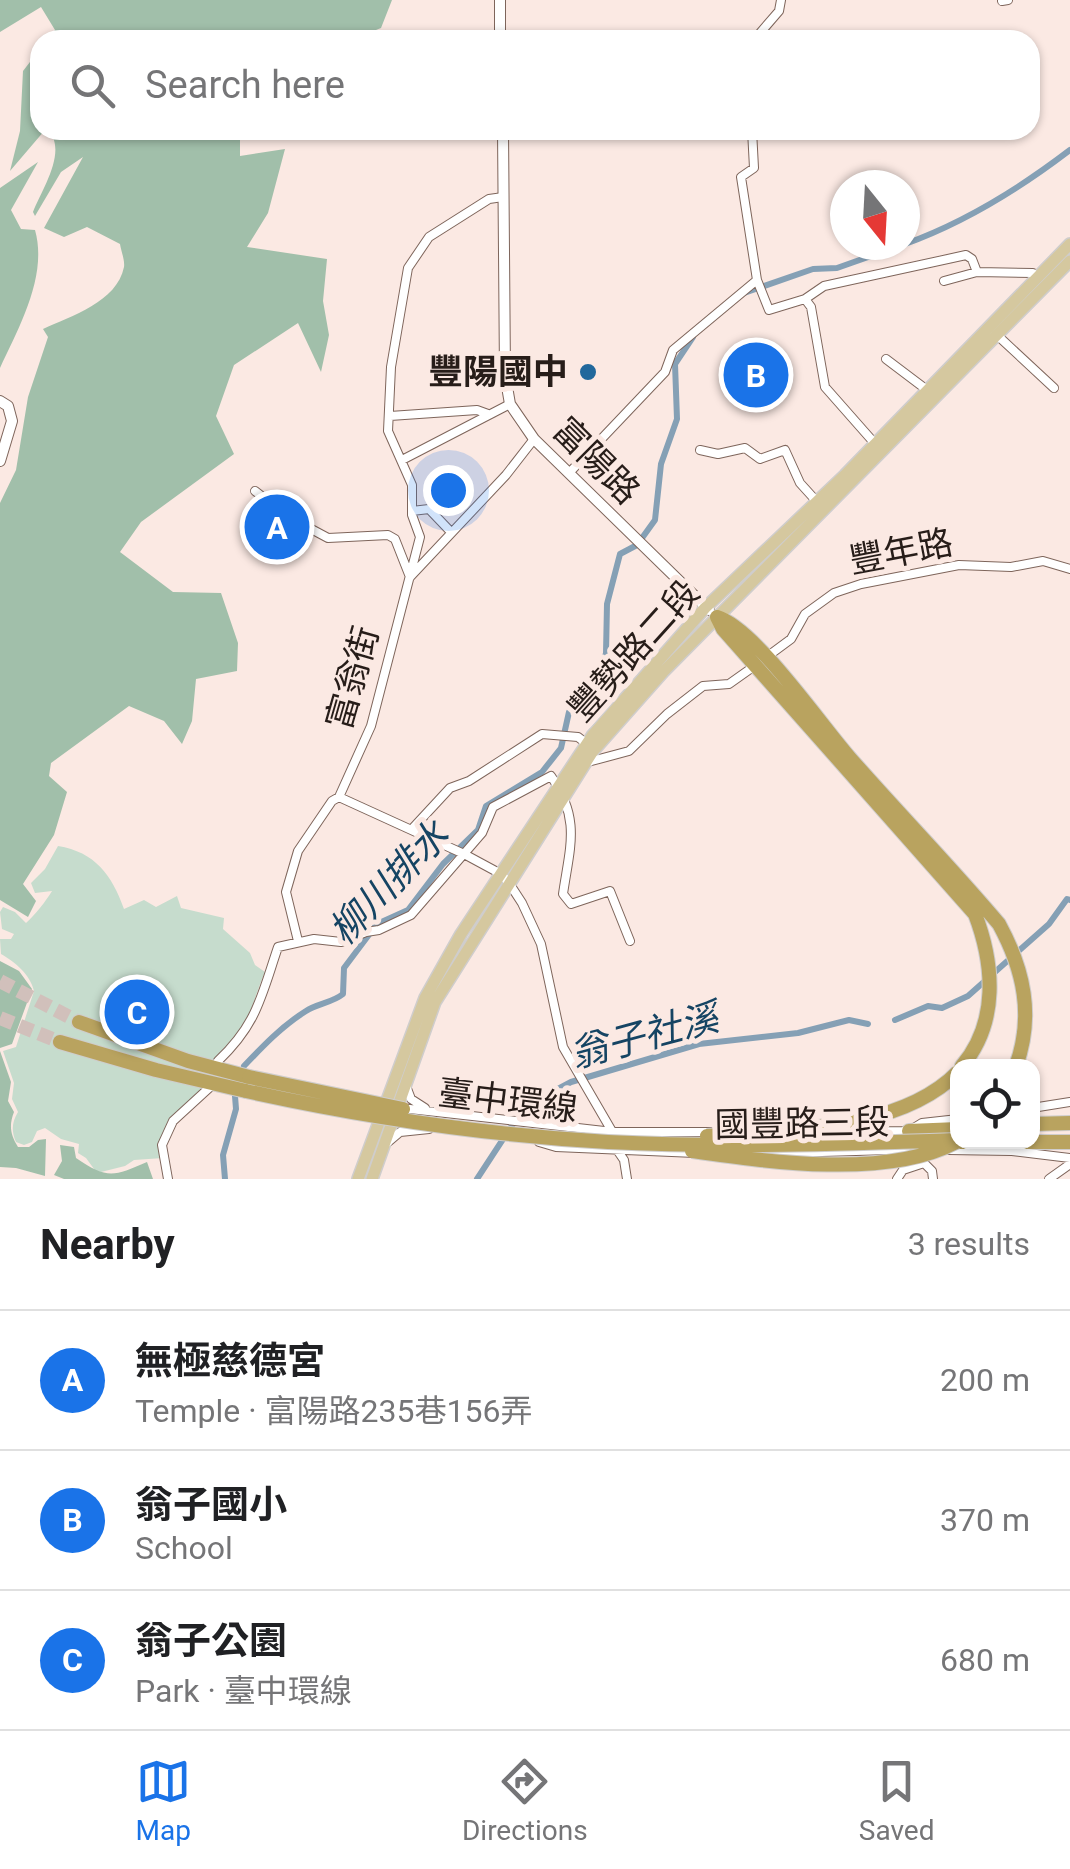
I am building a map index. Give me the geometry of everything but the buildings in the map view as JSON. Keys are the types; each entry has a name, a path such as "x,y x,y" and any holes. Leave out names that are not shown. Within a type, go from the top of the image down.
{"highway":[{"path":"711,612 999,924 1012,949 1028,1013 1018,1059"},
{"path":"841,756 960,896 980,928 991,964 990,997 984,1026 966,1059"},
{"name":"臺中環線","path":"79,1022 248,1084 466,1128 617,1142 738,1145 950,1137"},
{"name":"臺中環線","path":"60,1042 156,1070 465,1119 610,1134 950,1137"},
{"path":"705,1136 881,1116 920,1101 950,1077"},
{"path":"909,1131 950,1136"},
{"path":"1040,1131 1070,1132"},
{"path":"1040,1133 1070,1132"},
{"path":"617,1142 742,1158 886,1166 924,1158 950,1141"}],"main road":[{"name":"豐勢路二段","path":"879,448 927,390 1036,278 1069,250"},
{"name":"豐勢路二段","path":"358,1179 406,1082 436,1002 505,878 590,747 663,672 711,612 997,335 1069,250"},
{"name":"豐勢路二段","path":"561,789 584,764 590,747"},
{"name":"豐勢路二段","path":"372,1179 385,1147 391,1113 425,998 462,934 505,878"}],"street":[{"path":"500,0 500,30"},
{"path":"763,30 779,12 781,0"},
{"name":"富陽路","path":"503,140 506,376 510,404 534,439 711,612"},
{"path":"753,140 754,168 742,177 757,280 770,310 805,298 824,286 966,255 977,272"},
{"path":"410,577 420,537 412,511 412,484 388,431 392,367 408,268 429,238 489,199 502,197"},
{"path":"944,281 977,272 1033,273 1036,278"},
{"path":"569,473 665,372 673,350 757,280"},
{"path":"805,298 812,307 824,386 879,448"},
{"path":"997,335 1054,388"},
{"path":"886,360 927,390"},
{"path":"0,401 8,406 12,420 0,461"},
{"path":"402,460 510,404"},
{"path":"390,416 477,410 488,414"},
{"name":"富翁街","path":"298,942 286,892 294,861 332,802 339,798 371,726 410,577 506,475 534,439"},
{"path":"700,450 718,454 745,448 760,459 785,450 800,482 820,507"},
{"path":"255,491 288,516 328,538 388,535 395,539 410,577"},
{"path":"412,511 429,509 450,532"},
{"name":"豐年路","path":"768,656 791,639 805,614 834,593 861,584 959,565 1011,568 1043,561 1070,569"},
{"path":"584,764 629,751 703,686 729,684 752,667"},
{"path":"412,829 450,788 469,781 542,734 578,737 590,747"},
{"path":"218,1062 242,1038 254,1016 278,947 314,939 341,942 379,930 418,909 458,851 482,833 493,807 551,776 570,807 572,832 563,894 571,904 610,891 630,941"},
{"path":"339,798 458,851 505,878 541,944 562,1042 617,1142 626,1179"},
{"path":"406,1082 412,1100 438,1114"},
{"path":"168,1179 162,1145 172,1120 209,1088"},
{"path":"1040,1107 1070,1102"},
{"name":"國豐路三段","path":"391,1113 517,1123 617,1142 909,1131 922,1123 950,1120"},
{"name":"國豐路三段","path":"391,1113 433,1129"},
{"name":"國豐路三段","path":"385,1147 400,1132 433,1129 535,1141 554,1138 617,1142 739,1154 920,1149 1012,1151 1070,1161"},
{"path":"920,1149 933,1179"},
{"path":"1049,1179 1070,1161"},
{"path":"897,1179 903,1170 924,1163"}],"green space":[{"path":"0,0 392,0 381,28 376,30 55,30 41,7 0,32"},
{"path":"30,62 30,140 36,140 10,171 20,131 23,71"},
{"path":"53,140 240,140 240,156 285,149 268,213 247,247 327,259 323,301 329,335 321,372 298,323 234,365 216,416 234,454 141,522 120,552 173,592 221,593 238,643 237,671 196,679 192,721 182,744 164,721 129,706 51,763 49,776 67,792 54,835 23,884 36,901 28,917 0,900 0,503 16,470 28,397 48,337 43,329 103,299 120,279 124,264 120,244 87,227 64,237 44,228 83,157 61,172 35,216 33,212 47,181"},
{"path":"38,162 11,210 21,229 35,230 35,283 0,368 0,188"},
{"path":"58,846 82,854 100,867 124,909 144,900 156,907 177,896 181,908 224,918 223,929 265,972 244,1027 213,1065 192,1058 184,1081 206,1090 172,1117 163,1158 134,1160 97,1173 78,1153 79,1144 61,1139 45,1128 37,1131 32,1142 16,1142 13,1127 18,1112 12,1099 14,1083 3,1051 16,1047 34,991 21,969 1,954 0,939 11,939 14,934 2,929 0,912 3,907 15,912 26,923 37,912 52,891 35,893 31,883 45,869"},
{"path":"0,961 19,971 32,989 12,1044 0,1048"},
{"path":"0,1051 11,1082 8,1101 14,1112 13,1138 18,1147 29,1147 46,1139 45,1176 0,1167"},
{"path":"60,1145 74,1147 76,1158 110,1174 147,1162 153,1179 64,1179 54,1175 62,1161"}],"waterway":[{"name":"柳川排水","path":"920,238 991,203 1070,150"},
{"name":"柳川排水","path":"744,293 813,269 837,268 860,260"},
{"name":"柳川排水","path":"244,1066 297,1017 343,994 344,968 377,924 408,910 443,864 478,830 486,806 542,772 561,748 569,712 580,693 601,671 606,653 607,604 620,554 637,545 655,520 661,464 677,419 675,364 693,337"},
{"name":"翁子社溪","path":"895,1020 928,1006 942,1008 968,996 1049,924 1070,900"},
{"name":"翁子社溪","path":"477,1179 524,1107 571,1082 699,1044 798,1033 849,1020 868,1024"},
{"path":"225,1179 223,1155 236,1109 235,1096"}],"tunnel":[{"path":"0,981 79,1022"},
{"path":"0,1018 60,1042"}],"place":[{"name":"豐陽國中","path":"588,372"},
{"name":"翁子國小","path":"756,375"},
{"name":"無極慈德宮","path":"277,527"},
{"name":"翁子公園","path":"137,1012"}]}
